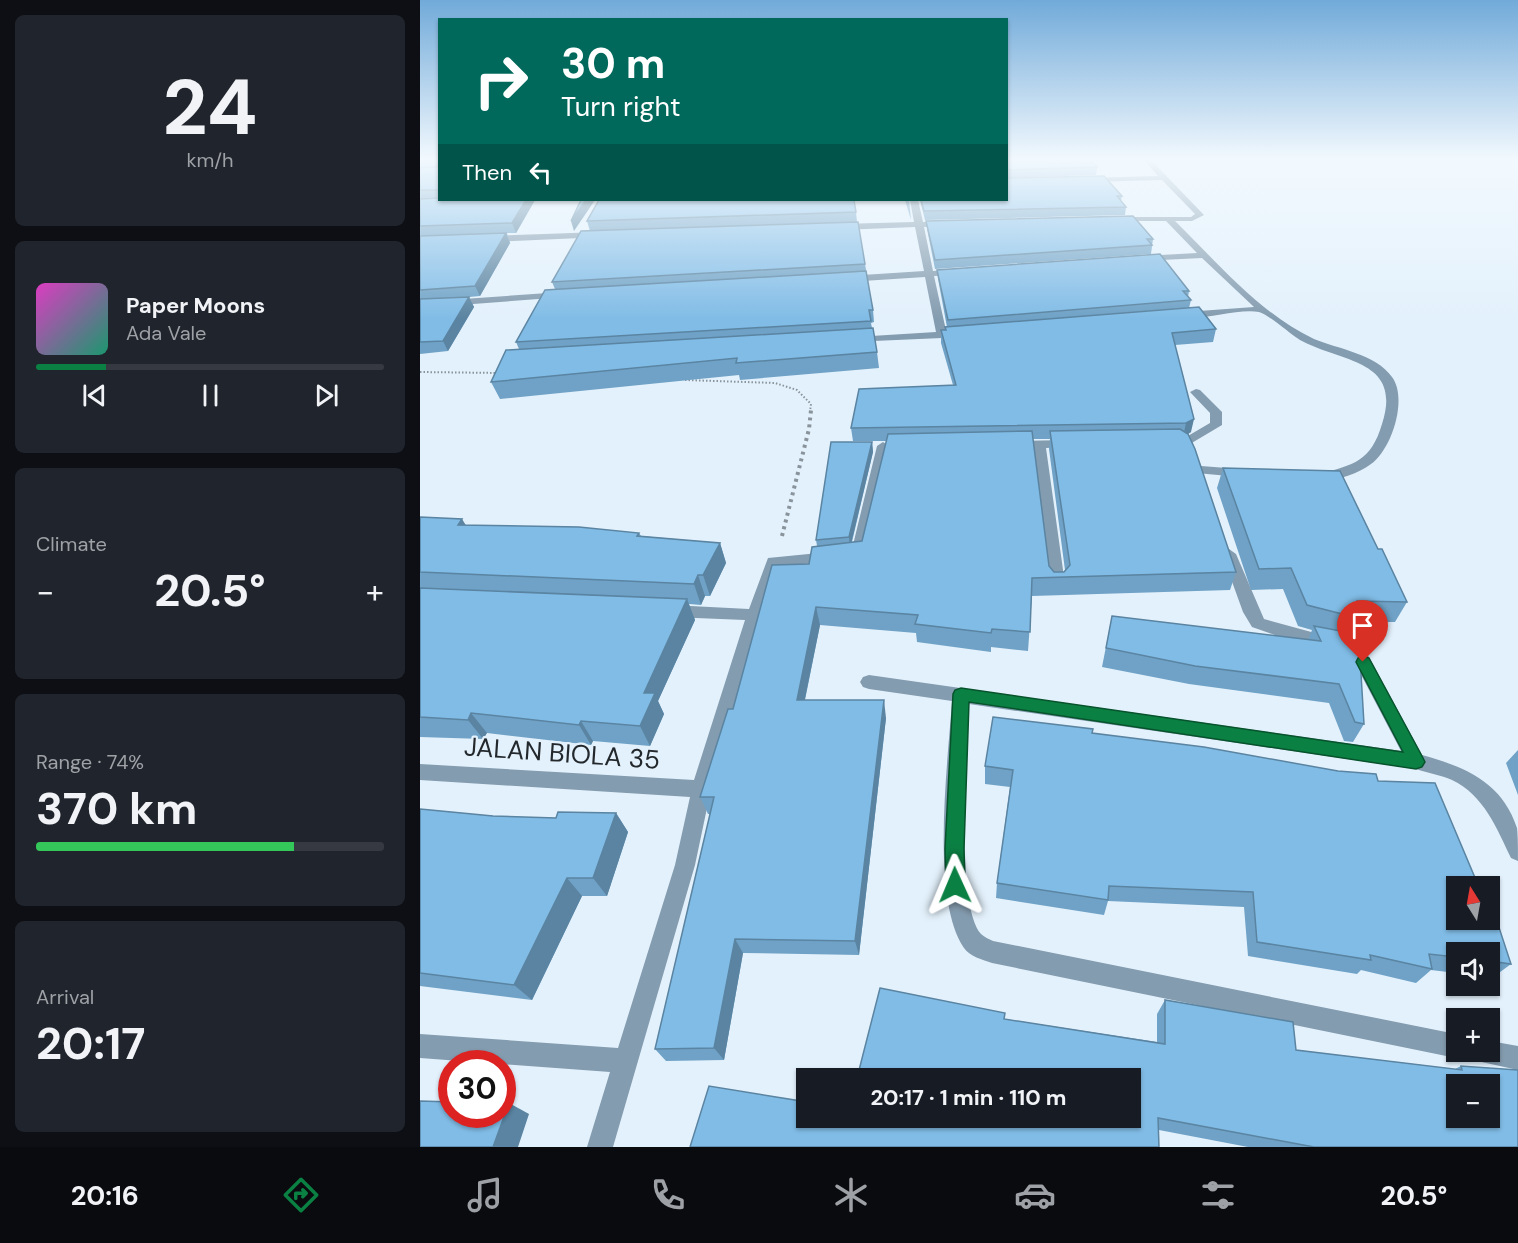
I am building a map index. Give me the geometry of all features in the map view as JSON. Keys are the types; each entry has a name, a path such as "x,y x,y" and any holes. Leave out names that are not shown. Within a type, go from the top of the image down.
{"street":[{"path":"916,212 942,335"},
{"path":"1106,219 1198,218 1200,215 1197,212"},
{"path":"1169,220 1260,309 1304,338 1371,366 1388,377 1392,393 1390,424 1370,460 1336,476 1308,478"},
{"path":"826,227 953,223"},
{"path":"575,245 583,231"},
{"path":"477,239 583,231 616,234"},
{"path":"1134,260 1206,255"},
{"path":"838,280 967,272"},
{"path":"544,301 552,286"},
{"path":"420,305 544,301 570,295"},
{"path":"1178,315 1260,309"},
{"path":"849,340 954,334"},
{"path":"1185,444 1216,425 1216,412 1196,392"},
{"path":"1167,442 1185,444 1190,447 1203,475 1256,475"},
{"path":"1003,446 1086,444"},
{"path":"1039,445 1057,584"},
{"path":"600,1147 685,865 701,789 773,562 858,554 884,446"},
{"path":"1222,534 1251,612 1258,623 1289,634 1330,642 1353,650 1363,662 1416,762"},
{"path":"659,610 755,615"},
{"path":"869,682 1416,762 1461,775 1478,786 1498,810 1518,851"},
{"path":"961,694 954,849 955,885 962,920 972,941 992,952 1446,1044"},
{"name":"JALAN BIOLA 35","path":"420,772 701,789"},
{"path":"420,1046 626,1060"},
{"path":"1500,1055 1518,1058"}],"path":[{"path":"420,372 507,374"},
{"path":"681,379 775,383 796,390 811,404 809,429 773,562"}],"building":[{"path":"420,212 519,212 512,223 420,226"},
{"path":"592,212 856,212 587,221"},
{"path":"1133,216 1153,239 1147,239 1152,245 935,260 926,221"},
{"path":"858,222 865,264 552,282 581,231"},
{"path":"506,233 475,286 420,290 420,236"},
{"path":"1160,254 1189,291 1183,291 1191,300 948,320 937,270"},
{"path":"866,271 873,310 869,310 871,321 516,342 545,290"},
{"path":"469,297 443,341 420,342 420,299"},
{"path":"1199,307 1216,329 1172,333 1194,419 1186,423 851,428 859,389 956,385 941,330 946,330 945,327"},
{"path":"873,328 877,352 736,363 737,358 491,382 506,350"},
{"path":"1180,429 1188,434 1195,449 1236,572 1032,578 1030,632 992,629 991,633 915,624 918,615 816,607 797,700 884,700 855,941 735,939 714,1048 655,1049 714,797 700,797 728,709 733,709 772,565 809,564 812,547 862,541 888,434 1032,431 1049,566 1054,572 1064,572 1070,565 1050,431"},
{"path":"831,442 872,442 849,537 816,540"},
{"path":"1223,468 1340,471 1378,549 1382,549 1407,602 1357,601 1358,618 1307,605 1291,568 1259,569"},
{"path":"420,517 462,519 458,525 579,527 639,533 637,536 720,543 703,575 698,575 694,584 420,572"},
{"path":"420,588 687,599 644,693 655,693 640,726 581,721 579,725 471,713 468,720 420,717"},
{"path":"1112,616 1321,641 1314,626 1346,632 1359,640 1364,724 1355,722 1339,684 1195,666 1106,648"},
{"path":"993,717 1093,729 1092,733 1204,747 1338,771 1376,774 1378,781 1435,783 1474,876 1446,876 1446,930 1500,930 1511,964 1500,962 1500,942 1446,942 1446,956 1429,954 1432,969 1370,955 1371,960 1257,942 1253,892 1109,886 1108,900 997,883 1013,770 985,766"},
{"path":"420,809 493,816 556,818 558,812 616,813 593,878 567,878 514,985 420,973"},
{"path":"880,988 1005,1013 1004,1019 1165,1044 1165,1000 1293,1022 1296,1050 1462,1070 1461,1066 1518,1070 1518,1147 1314,1147 1158,1118 1159,1147 690,1147 709,1086 796,1100 796,1128 1141,1128 1141,1068 860,1068"},
{"path":"420,1101 438,1102 438,1128 500,1128 493,1147 420,1147"}],"route":[{"path":"955,885 954,849 961,694 1416,762 1363,662"}]}
